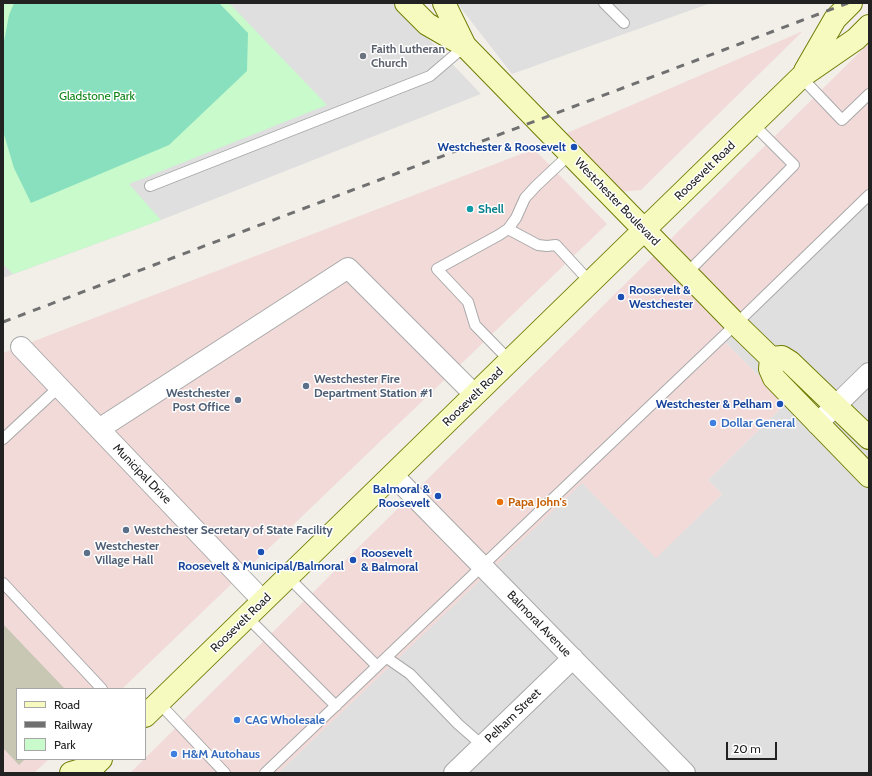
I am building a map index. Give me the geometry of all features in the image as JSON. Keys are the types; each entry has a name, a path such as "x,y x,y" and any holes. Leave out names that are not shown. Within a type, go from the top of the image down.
{"main road":[{"name":"Westchester Boulevard","path":"406,3 427,24 465,46 771,358"},
{"name":"Roosevelt Road","path":"801,77 835,19 851,3"},
{"name":"Westchester Boulevard","path":"446,4 465,46"},
{"name":"Roosevelt Road","path":"152,710 801,77 856,39 869,26"},
{"path":"869,438 790,362 782,357 771,358 770,369 774,378 869,476"},
{"path":"71,773 96,766"}],"street":[{"path":"99,429 348,268 475,395"},
{"name":"Municipal Drive","path":"21,347 263,601"},
{"path":"817,424 869,373"},
{"name":"Balmoral Avenue","path":"393,475 685,773"},
{"name":"Pelham Street","path":"454,773 573,658"}],"lane":[{"path":"604,3 624,23"},
{"path":"150,186 430,76 465,46"},
{"path":"801,77 842,120 869,94"},
{"path":"687,273 794,165 753,124"},
{"path":"510,361 475,325 468,302 437,269 508,229 516,218 525,198 570,154"},
{"path":"265,773 387,658 869,195"},
{"path":"508,229 538,245 547,246 556,244 590,282"},
{"path":"3,439 59,387"},
{"path":"288,577 377,666"},
{"path":"3,583 101,688"},
{"path":"247,617 336,706"},
{"path":"387,658 410,674 458,724 482,746"},
{"path":"152,710 225,773"}],"shaded area":[{"name":"Gladstone Park","path":"3,3 394,3 481,94 161,220 3,278"},
{"path":"457,3 711,3 512,74"},
{"path":"803,31 641,190 618,192 560,136"},
{"path":"869,43 869,188 718,335 786,403 708,480 722,494 656,558 582,483 278,773 130,773 143,760 146,760 146,757"},
{"path":"534,149 607,224 123,688 16,688 16,760 48,760 34,773 3,773 3,353"},
{"path":"869,188 869,773 278,773 582,482 656,557 722,494 708,480 786,403 718,335"},
{"path":"3,624 64,688 16,688 16,760 24,760 19,765 3,748"}],"green space":[{"name":"Gladstone Park","path":"3,3 229,3 327,105 129,184 161,220 13,274 3,264"},
{"name":"Gladstone Park","path":"14,3 219,3 248,33 247,71 169,145 31,203 14,168 3,131 3,47 9,15"}],"railway":[{"path":"3,322 848,3"}],"place":[{"name":"Faith Lutheran Church","path":"363,56"},
{"name":"Westchester & Roosevelt","path":"574,147"},
{"name":"Shell","path":"470,209"},
{"name":"Roosevelt & Westchester","path":"621,297"},
{"name":"Westchester Fire Department Station #1","path":"306,386"},
{"name":"Westchester Post Office","path":"238,400"},
{"name":"Westchester & Pelham","path":"780,404"},
{"name":"Dollar General","path":"713,423"},
{"name":"Balmoral & Roosevelt","path":"438,496"},
{"name":"Papa John's","path":"500,502"},
{"name":"Westchester Secretary of State Facility","path":"126,530"},
{"name":"Roosevelt & Municipal/Balmoral","path":"261,552"},
{"name":"Westchester Village Hall","path":"87,553"},
{"name":"Roosevelt & Balmoral","path":"353,560"},
{"name":"CAG Wholesale","path":"237,720"},
{"name":"H&M Autohaus","path":"174,754"}]}
